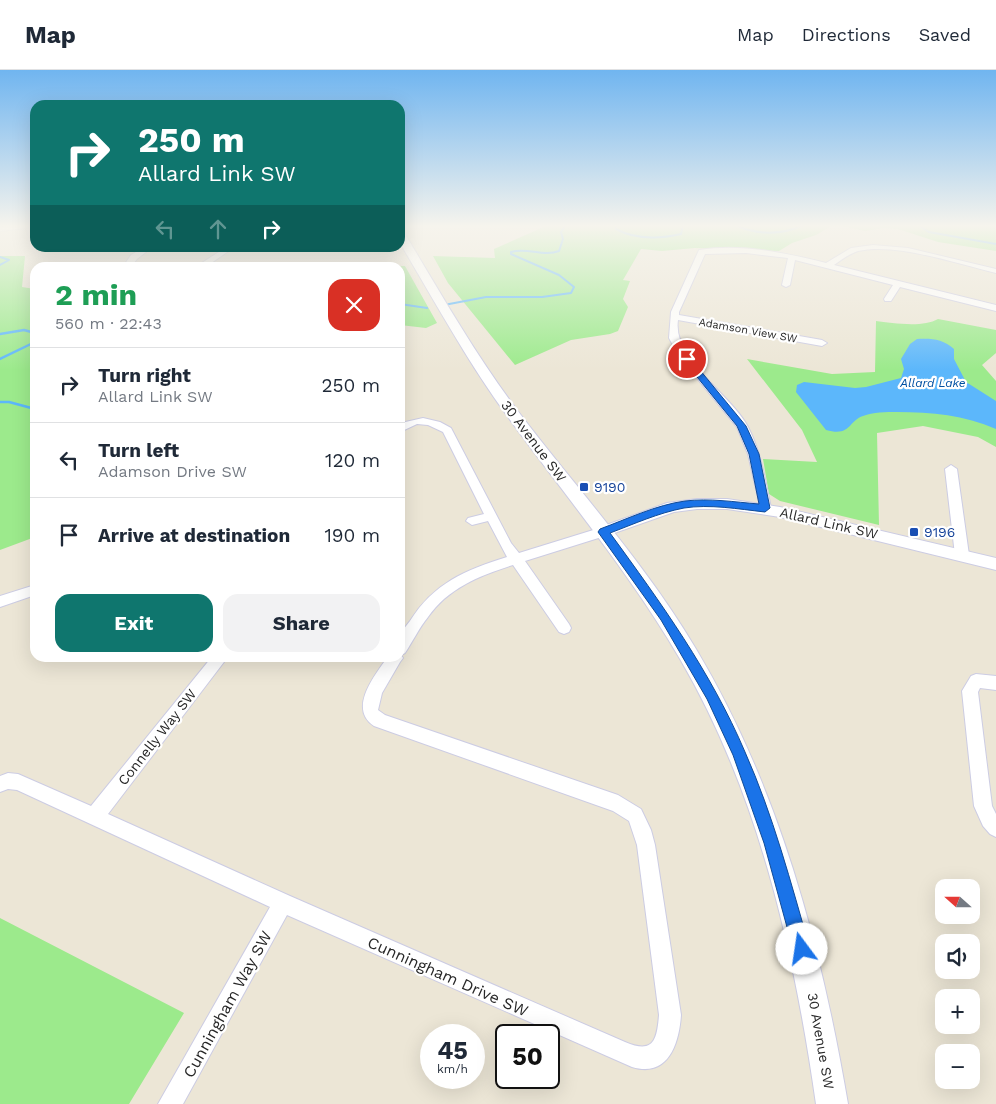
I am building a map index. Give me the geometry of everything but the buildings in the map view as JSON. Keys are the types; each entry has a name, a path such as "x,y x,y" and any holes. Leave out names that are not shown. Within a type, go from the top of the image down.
{"main road":[{"name":"30 Avenue SW","path":"425,275 448,318 483,373 665,617 711,695 739,754 769,835 788,896 811,985 832,1104"}],"street":[{"path":"693,273 674,318 673,331 679,349 731,411 746,433 754,454 765,508"},
{"path":"786,285 789,273"},
{"path":"856,273 996,308"},
{"path":"888,299 898,284"},
{"name":"Adamson View SW","path":"674,318 822,343"},
{"path":"405,425 417,421 437,425 448,430 506,545 564,628"},
{"path":"951,469 962,555"},
{"name":"Allard Link SW","path":"603,532 652,513 684,505 712,503 765,508 996,564"},
{"path":"472,521 491,516"},
{"path":"405,641 423,612 451,586 477,572 603,532"},
{"path":"0,602 30,592"},
{"name":"Connelly Way SW","path":"95,816 216,662"},
{"name":"Cunningham Drive SW","path":"0,784 18,782 282,903 632,1056 644,1059 652,1057 659,1052 665,1043 668,1035 670,1015 653,883 646,845 635,815 618,804 380,721 372,714 370,705 374,692 393,662"},
{"path":"996,683 976,682 970,691 983,806 989,820 996,828"},
{"name":"Cunningham Way SW","path":"170,1104 282,903"}],"green space":[{"path":"0,273 23,273 22,287 30,288 30,539 0,550"},
{"path":"405,273 409,273 437,323 426,328 405,326"},
{"path":"443,273 627,273 623,280 630,281 623,299 628,307 618,331 571,340 515,365 448,283"},
{"path":"938,319 996,330 996,353 982,365 996,381 996,447 978,437 923,426 877,433 879,525 780,501 769,494 763,459 817,462 802,430 747,359 832,374 875,372 876,321 916,324 932,322"},
{"path":"0,918 184,1013 129,1104 0,1104"}],"water":[{"name":"Allard Lake","path":"917,339 937,340 946,343 954,349 954,359 966,382 996,401 996,429 972,420 948,415 888,412 863,416 845,430 834,432 826,430 796,392 797,385 804,382 855,388 901,378 904,369 901,359 910,344"}],"waterway":[{"path":"444,305 486,297 542,297 571,293 574,287 555,273"},
{"path":"405,305 427,308"},
{"path":"0,334 24,330 30,332"},
{"path":"0,359 30,344"},
{"path":"0,402 9,402 30,408"}],"place":[{"name":"9190","path":"584,487"},
{"name":"9196","path":"914,532"}],"route":[{"path":"687,359 742,426 754,454 765,508 712,503 684,505 652,513 603,532 665,617 711,695 739,754 755,794 772,843 802,949"}]}
